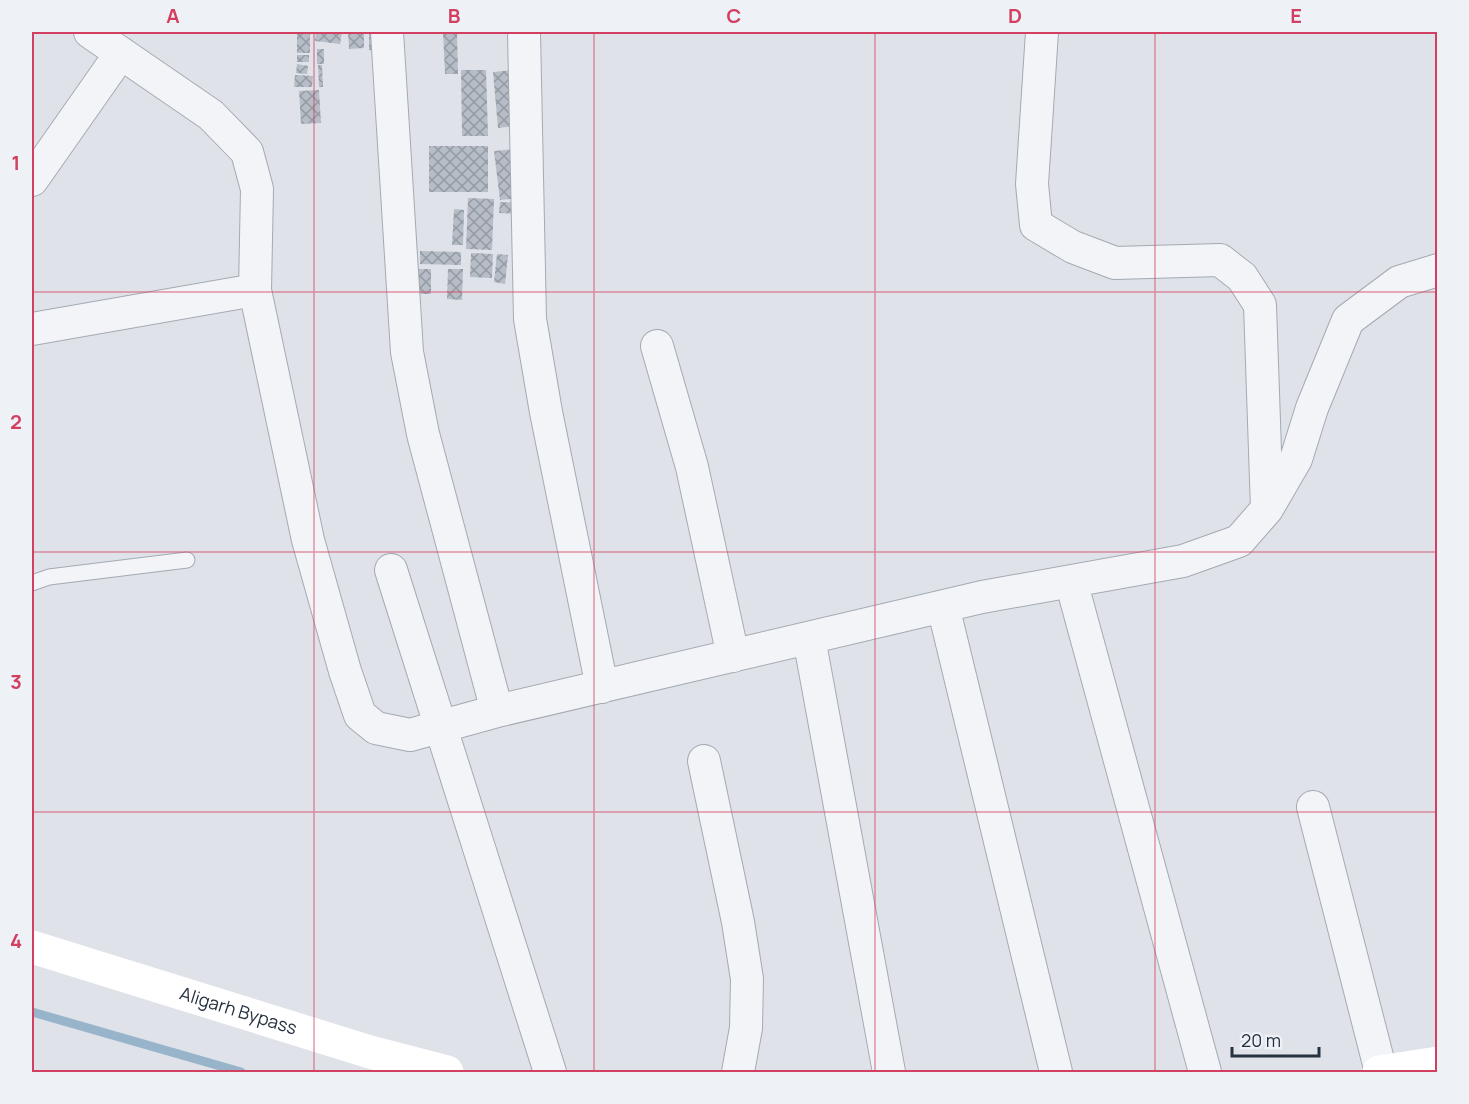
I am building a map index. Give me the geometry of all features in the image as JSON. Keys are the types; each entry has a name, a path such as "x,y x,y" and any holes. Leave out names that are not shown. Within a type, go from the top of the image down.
{"main road":[{"name":"Aligarh Bypass","path":"32,947 367,1062 447,1072"}],"street":[{"path":"90,32 211,115 247,152 257,189 255,291 308,540 345,671 360,715 376,728 410,735 497,711 943,606 1183,561 1239,541 1267,509 1296,459 1312,408 1348,320 1399,282 1437,270"},
{"path":"387,32 407,352 423,434 497,711"},
{"path":"524,32 530,319 546,412 602,687"},
{"path":"1042,32 1032,184 1036,225 1073,247 1115,263 1220,260 1242,277 1260,305 1267,509"},
{"path":"32,180 121,53"},
{"path":"32,329 255,291"},
{"path":"657,346 692,467 733,656"},
{"path":"391,570 550,1072"},
{"path":"1071,581 1205,1072"},
{"path":"943,606 1056,1072"},
{"path":"808,638 889,1072"},
{"path":"704,761 738,922 747,979 746,1028 738,1072"},
{"path":"1313,807 1404,1069"}],"lane":[{"path":"32,583 50,577 187,560"}],"building":[{"path":"316,32 342,32 340,44 315,41"},
{"path":"348,32 364,32 364,48 349,49"},
{"path":"369,32 385,32 384,51 369,50"},
{"path":"443,32 457,32 458,74 445,74"},
{"path":"297,33 310,33 310,53 297,53"},
{"path":"317,49 324,49 324,64 317,64"},
{"path":"297,55 309,55 309,62 297,62"},
{"path":"297,64 308,66 307,74 296,73"},
{"path":"318,65 322,65 323,87 319,87"},
{"path":"461,70 486,70 488,136 462,136"},
{"path":"514,70 519,126 498,128 493,72"},
{"path":"295,75 313,76 312,87 294,87"},
{"path":"319,90 321,123 301,124 299,91"},
{"path":"429,146 488,146 488,192 429,192"},
{"path":"515,149 520,198 500,200 494,151"},
{"path":"468,198 494,199 492,250 466,249"},
{"path":"500,202 523,203 523,214 499,213"},
{"path":"454,209 464,210 463,245 452,245"},
{"path":"420,251 461,252 461,265 420,264"},
{"path":"471,253 493,254 492,278 470,277"},
{"path":"497,254 508,255 505,284 494,282"},
{"path":"416,269 431,269 431,294 416,294"},
{"path":"448,269 463,269 462,300 447,299"}],"waterway":[{"path":"32,1012 241,1072"}]}
